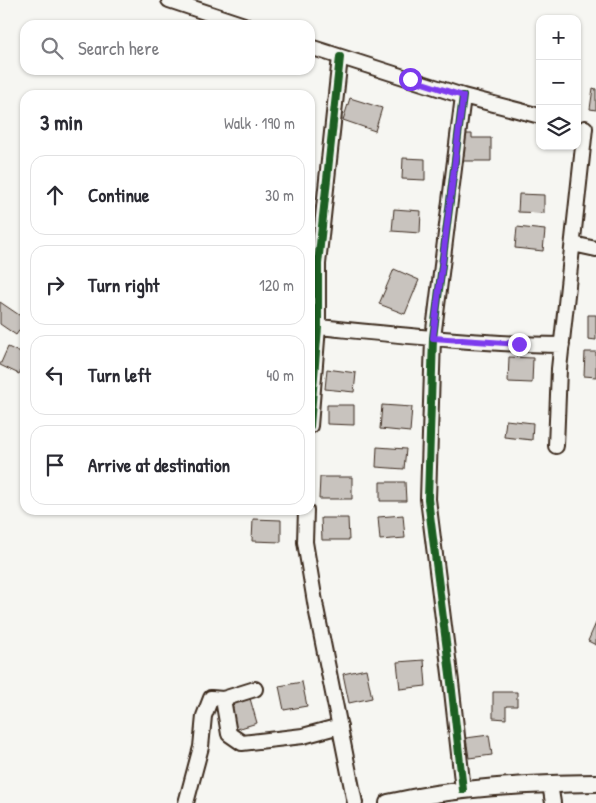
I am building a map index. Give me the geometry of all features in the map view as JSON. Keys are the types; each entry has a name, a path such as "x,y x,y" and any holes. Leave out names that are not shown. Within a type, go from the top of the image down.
{"street":[{"path":"169,0 229,20"},
{"path":"315,49 463,96 536,115"},
{"path":"315,364 318,327 318,264 340,57"},
{"path":"463,96 433,338 428,500 463,790"},
{"path":"556,446 562,345 586,128"},
{"path":"572,244 596,249"},
{"path":"318,327 433,338 562,345"},
{"path":"306,515 305,542 316,608 355,803"},
{"path":"186,803 201,747 204,716 211,698 223,699 256,689"},
{"path":"223,699 229,734 242,743 303,736 340,726"},
{"path":"388,803 463,790 596,783"},
{"path":"550,784 553,803"}],"building":[{"path":"593,88 596,89 596,110 590,109"},
{"path":"350,98 382,108 375,131 343,120"},
{"path":"459,134 472,134 472,138 491,138 491,161 459,161"},
{"path":"403,158 425,159 425,180 402,179"},
{"path":"519,194 544,195 544,213 518,212"},
{"path":"394,209 421,211 420,233 392,231"},
{"path":"517,227 545,230 543,251 515,248"},
{"path":"394,269 419,280 405,314 379,304"},
{"path":"0,302 20,316 20,329 16,335 0,324"},
{"path":"588,315 596,315 596,340 588,339"},
{"path":"8,347 20,353 19,374 0,365"},
{"path":"585,352 596,352 596,377 584,376"},
{"path":"509,357 533,358 532,383 508,382"},
{"path":"327,369 356,373 354,392 325,389"},
{"path":"327,405 354,405 354,425 327,424"},
{"path":"382,405 412,407 410,432 380,429"},
{"path":"506,420 533,423 532,440 504,437"},
{"path":"377,447 406,449 404,469 376,467"},
{"path":"320,477 352,477 352,499 319,499"},
{"path":"380,482 405,482 406,501 380,501"},
{"path":"403,515 405,538 380,540 378,517"},
{"path":"321,518 348,518 349,540 322,540"},
{"path":"253,519 281,520 281,542 252,541"},
{"path":"596,623 596,645 588,641"},
{"path":"424,660 426,686 400,689 397,662"},
{"path":"366,669 372,698 349,703 343,674"},
{"path":"302,682 307,706 284,710 279,686"},
{"path":"493,692 517,692 517,706 506,706 506,719 493,718"},
{"path":"249,695 257,723 234,730 226,701"},
{"path":"489,735 492,755 469,758 466,738"}],"cycle path":[{"path":"315,364 318,327 318,264 340,57"},
{"path":"463,96 433,338 428,499 463,790"}],"route":[{"path":"410,79 463,96 433,338 519,344"}]}
